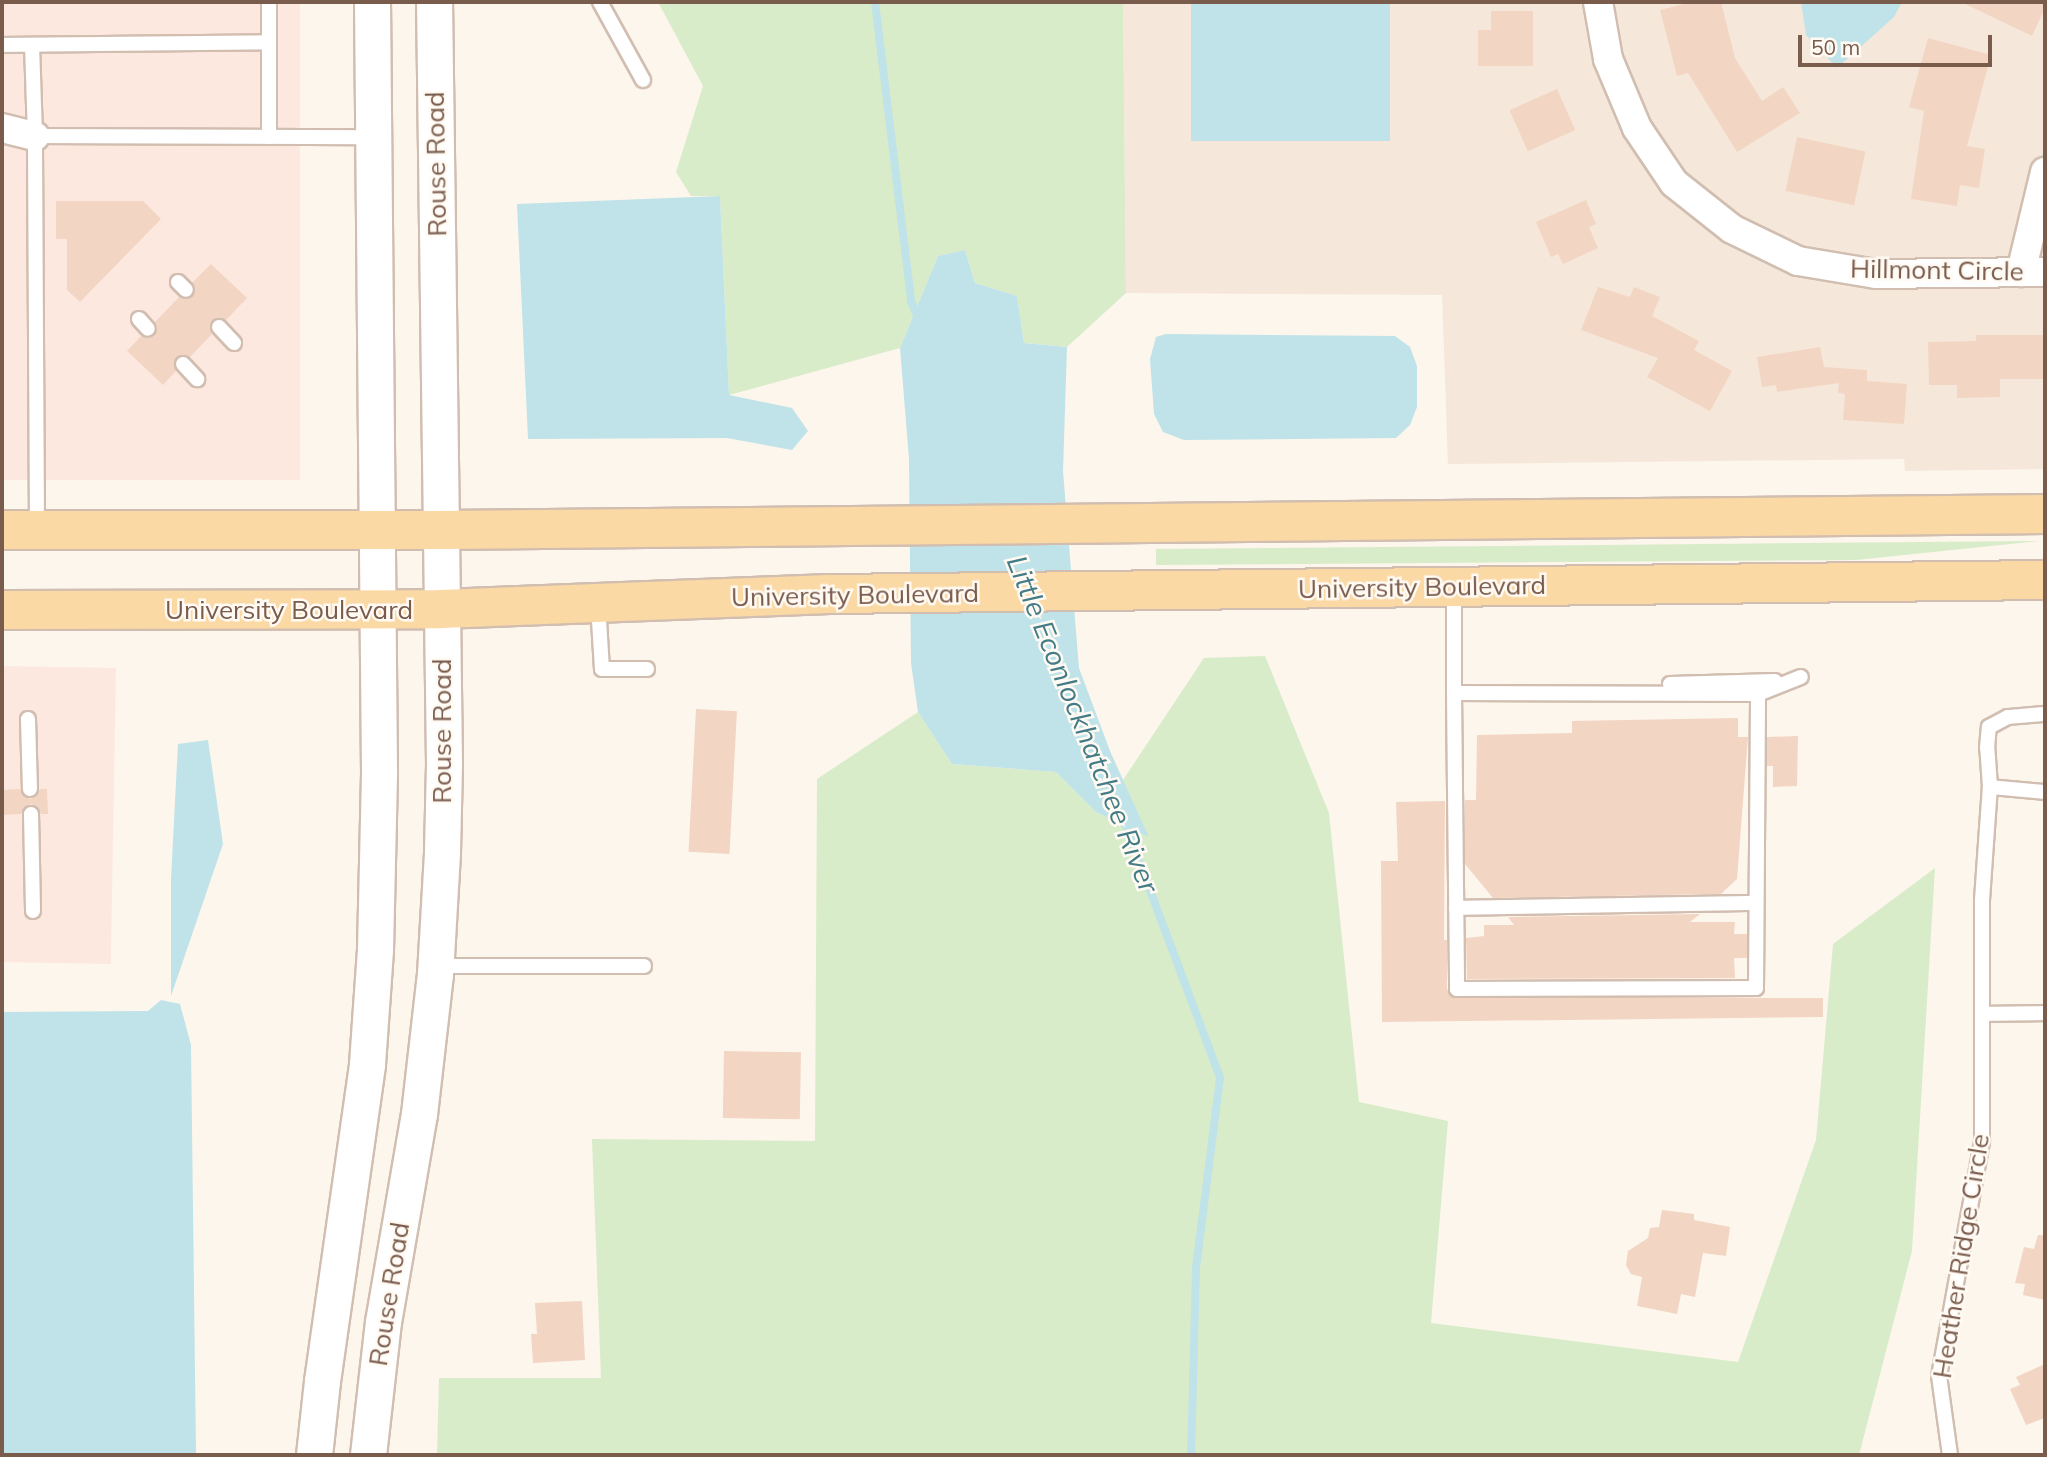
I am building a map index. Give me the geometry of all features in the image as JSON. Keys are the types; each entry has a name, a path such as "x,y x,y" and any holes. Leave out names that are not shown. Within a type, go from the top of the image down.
{"main road":[{"path":"19,530 377,531 2045,514"},
{"name":"University Boulevard","path":"2,610 441,609 830,594 2045,580"}],"street":[{"name":"Rouse Road","path":"314,1455 367,1064 379,862 372,2"},
{"name":"Rouse Road","path":"368,1455 383,1322 419,1114 435,966 443,776 434,2"},
{"name":"Hillmont Circle","path":"1598,2 1608,59 1637,128 1674,183 1732,229 1798,261 1877,274 2033,272"},
{"path":"2,128 35,136"},
{"path":"2033,272 2045,172"}],"lane":[{"path":"268,2 269,137"},
{"path":"600,2 643,80"},
{"path":"2,45 269,42"},
{"path":"19,530 35,136 32,45"},
{"path":"35,136 374,137"},
{"path":"219,327 234,343"},
{"path":"183,364 197,379"},
{"path":"1454,586 1457,989 1756,988 1758,694"},
{"path":"598,604 602,669 646,669"},
{"path":"1454,693 1758,694 1801,677 1757,684 1658,684 1639,693"},
{"name":"Heather Ridge Circle","path":"1950,1455 1939,1377 1982,1141 1983,900 1990,787 1987,748 1989,727 2008,717 2045,713"},
{"path":"28,719 30,789"},
{"path":"1990,787 2045,792"},
{"path":"31,814 33,911"},
{"path":"1456,908 1756,904"},
{"path":"435,966 644,966"},
{"path":"1983,1014 2045,1013"}],"shaded area":[{"path":"2,2 300,2 300,480 2,480"},
{"path":"1123,2 2045,2 2045,469 1905,471 1904,459 1448,464 1442,295 1126,293"},
{"path":"2,666 116,668 111,964 2,962"}],"green space":[{"path":"658,2 1123,2 1126,293 1067,347 1024,343 1017,296 975,283 965,250 938,256 900,348 729,395 720,196 691,196 676,172 703,86"},
{"path":"2039,541 1856,560 1156,565 1156,549"},
{"path":"1265,656 1329,813 1359,1102 1448,1121 1431,1323 1738,1362 1816,1140 1833,944 1935,868 1912,1251 1859,1455 437,1455 439,1378 601,1378 592,1139 815,1141 817,779 918,712 952,764 1056,772 1096,812 1148,836 1123,780 1204,658"}],"water":[{"path":"1191,2 1390,2 1390,141 1191,141"},
{"path":"1801,2 1902,2 1894,17 1837,68 1806,35"},
{"path":"720,196 729,395 792,408 808,431 792,450 727,438 528,439 517,204"},
{"path":"965,250 975,283 1017,296 1024,343 1067,347 1063,471 1079,668 1110,751 1149,837 1096,812 1056,772 952,764 918,712 911,663 909,459 900,348 938,256"},
{"path":"1166,334 1395,336 1410,347 1417,366 1417,407 1410,425 1396,438 1184,440 1163,432 1154,414 1150,359 1156,337"},
{"path":"208,740 223,844 171,996 171,879 178,744"},
{"path":"161,1000 180,1004 191,1045 196,1455 2,1455 2,1012 148,1011"}],"building":[{"path":"1692,2 1721,2 1735,58 1762,101 1783,87 1800,113 1737,152 1688,73 1677,76 1660,10"},
{"path":"1961,2 2045,2 2045,8 2032,36"},
{"path":"1491,11 1533,11 1533,66 1478,66 1478,30 1491,30"},
{"path":"1928,38 1991,55 1967,146 1985,149 1979,188 1960,185 1957,206 1911,199 1924,111 1909,107"},
{"path":"1557,89 1575,130 1528,151 1509,110"},
{"path":"1797,137 1865,152 1854,205 1786,191"},
{"path":"1586,200 1596,224 1589,227 1598,248 1563,264 1558,254 1551,257 1536,222"},
{"path":"56,201 143,201 161,219 80,302 67,290 67,239 56,239"},
{"path":"211,264 247,298 226,320 217,318 212,321 212,334 190,357 176,357 176,371 163,385 127,351 141,336 155,336 155,322 179,297 188,299 193,296 195,288 192,283"},
{"path":"1598,287 1630,297 1634,287 1660,297 1652,316 1699,341 1694,350 1732,371 1710,411 1647,377 1658,358 1581,330"},
{"path":"1976,335 2045,335 2045,379 2000,379 2000,397 1957,398 1957,385 1929,385 1928,342 1976,341"},
{"path":"1820,347 1824,367 1867,370 1867,381 1907,384 1904,424 1843,420 1845,394 1838,393 1839,383 1777,392 1776,385 1762,387 1757,357"},
{"path":"696,709 737,711 729,854 689,852"},
{"path":"1738,718 1738,737 1748,737 1737,879 1721,894 1493,898 1465,864 1465,800 1476,800 1477,735 1572,733 1572,721"},
{"path":"1798,736 1797,786 1773,787 1773,766 1767,766 1767,737"},
{"path":"20,789 30,799 36,797 40,789 47,789 48,814 41,814 36,806 30,804 21,814 2,815 2,790"},
{"path":"1445,801 1444,940 1447,940 1447,989 1452,997 1823,998 1823,1017 1382,1022 1381,861 1398,861 1396,802"},
{"path":"1700,914 1690,922 1735,922 1734,934 1747,934 1747,958 1734,958 1735,978 1467,979 1466,938 1484,936 1484,925 1514,925 1508,917"},
{"path":"724,1051 801,1052 800,1119 723,1118"},
{"path":"1662,1210 1694,1214 1694,1220 1730,1227 1726,1256 1703,1253 1695,1297 1681,1294 1677,1314 1637,1306 1642,1277 1631,1274 1626,1265 1628,1251 1648,1238 1650,1228 1659,1227"},
{"path":"2038,1235 2045,1235 2045,1300 2023,1295 2025,1284 2015,1283 2024,1247 2034,1249"},
{"path":"582,1301 585,1360 533,1363 531,1334 537,1334 535,1303"},
{"path":"2045,1364 2045,1418 2026,1425 2010,1389 2020,1385 2016,1377"}],"waterway":[{"name":"Little Econlockhatchee River","path":"875,2 911,301 919,321"},
{"name":"Little Econlockhatchee River","path":"1123,818 1220,1078 1196,1268 1191,1455"}]}
